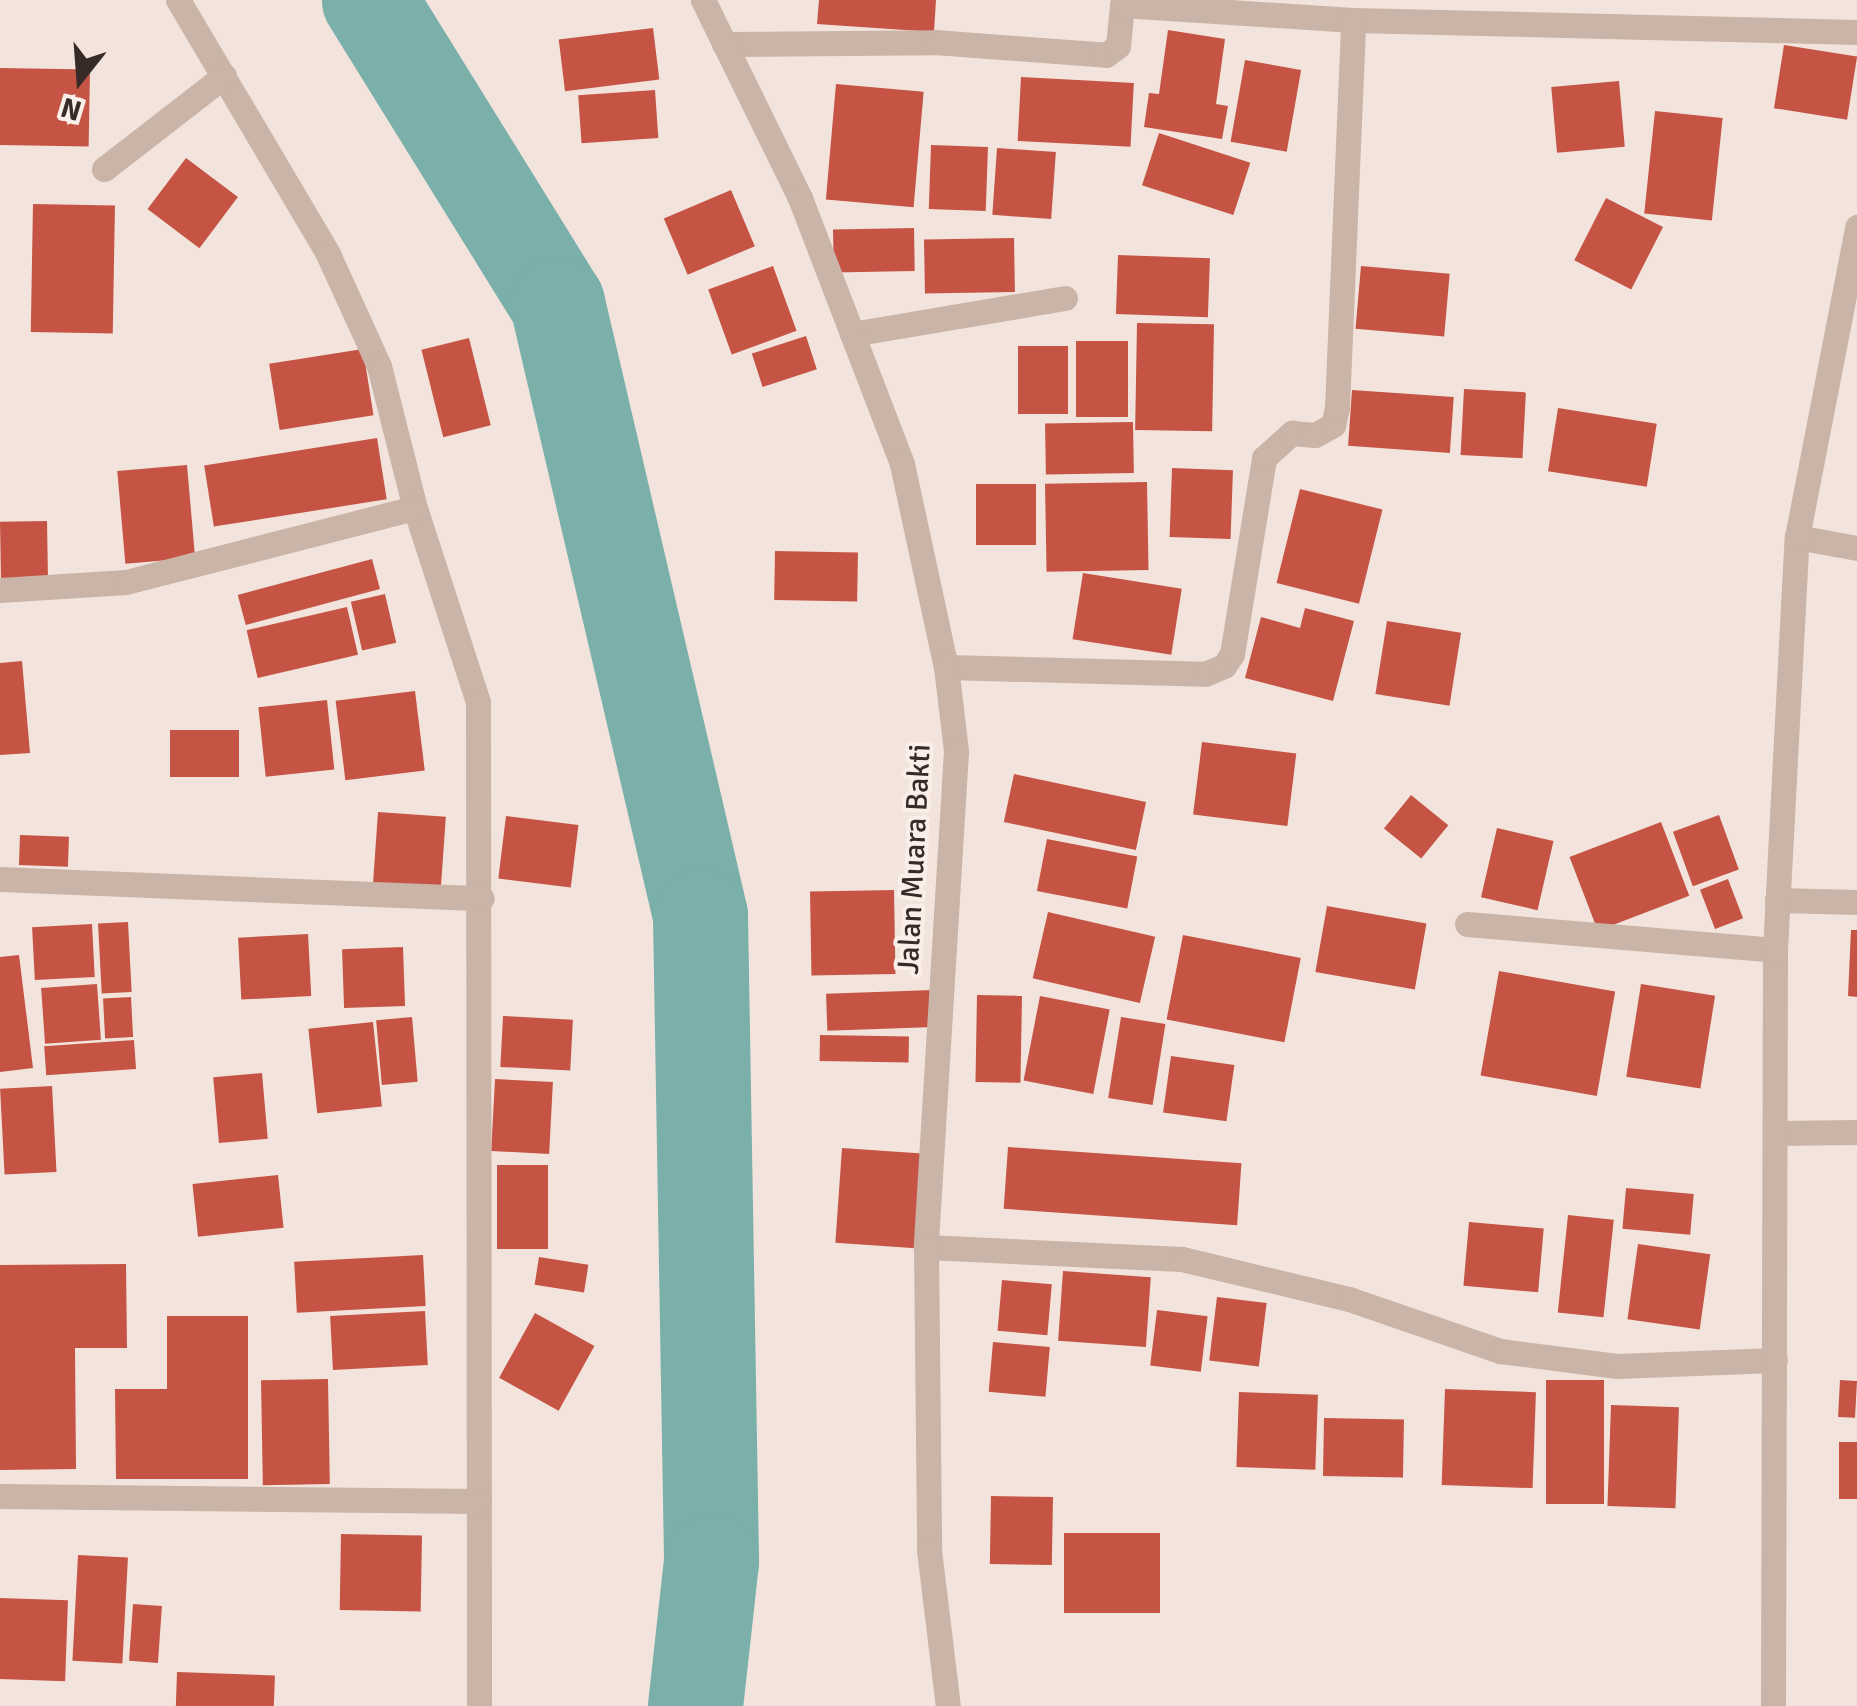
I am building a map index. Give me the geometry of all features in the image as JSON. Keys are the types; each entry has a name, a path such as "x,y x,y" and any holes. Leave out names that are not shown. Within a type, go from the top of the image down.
{"street":[{"path":"178,0 328,254 379,366 415,508 478,702 482,898 479,1706"},
{"name":"Jalan Muara Bakti","path":"703,0 800,198 902,464 946,667 956,751 926,1247 929,1550 948,1706"},
{"path":"724,44 935,42 1106,55 1118,46 1122,2 1352,20 1857,32"},
{"path":"946,667 1205,674 1224,666 1232,654 1264,458 1292,433 1315,435 1332,426 1337,408 1352,20"},
{"path":"104,169 224,76"},
{"path":"1773,1706 1775,950 1797,537 1857,227"},
{"path":"852,334 1066,298"},
{"path":"0,590 126,582 415,508"},
{"path":"1797,537 1857,548"},
{"path":"0,878 482,898"},
{"path":"1777,900 1857,902"},
{"path":"1467,924 1775,950"},
{"path":"1777,1133 1857,1132"},
{"path":"926,1247 1182,1259 1350,1300 1500,1351 1617,1366 1775,1360"},
{"path":"0,1496 479,1501"}],"building":[{"path":"819,0 936,0 934,32 817,24"},
{"path":"653,28 659,80 565,91 559,40"},
{"path":"1168,30 1225,39 1216,104 1228,106 1222,139 1144,127 1149,93 1159,94"},
{"path":"1784,45 1857,57 1847,120 1774,108"},
{"path":"1245,60 1301,70 1287,152 1231,142"},
{"path":"0,68 90,70 89,147 0,145"},
{"path":"1021,77 1134,83 1130,147 1018,141"},
{"path":"1619,81 1625,147 1557,153 1551,87"},
{"path":"836,84 924,92 914,207 826,200"},
{"path":"655,90 658,138 582,143 578,95"},
{"path":"1655,111 1723,118 1712,221 1644,213"},
{"path":"1159,133 1250,163 1233,215 1142,185"},
{"path":"931,145 988,147 986,211 929,209"},
{"path":"997,148 1056,152 1051,219 992,215"},
{"path":"186,158 238,197 199,248 147,209"},
{"path":"731,190 755,246 688,275 664,219"},
{"path":"1606,198 1663,227 1631,289 1574,260"},
{"path":"33,204 115,205 113,333 31,332"},
{"path":"914,228 915,271 834,272 833,229"},
{"path":"1014,238 1015,292 925,294 924,240"},
{"path":"1118,255 1210,258 1208,317 1116,314"},
{"path":"773,266 797,331 732,354 708,290"},
{"path":"1361,266 1450,274 1444,337 1356,329"},
{"path":"1137,323 1214,324 1212,431 1135,430"},
{"path":"806,336 817,369 763,387 752,354"},
{"path":"469,338 491,425 443,437 421,350"},
{"path":"1076,341 1128,341 1128,417 1076,417"},
{"path":"1018,346 1068,346 1068,414 1018,414"},
{"path":"363,349 373,415 280,430 269,364"},
{"path":"1464,389 1526,392 1522,458 1461,455"},
{"path":"1352,390 1454,397 1450,453 1348,446"},
{"path":"1558,408 1657,424 1647,487 1548,471"},
{"path":"1133,422 1134,473 1046,475 1045,424"},
{"path":"377,438 387,499 214,527 204,465"},
{"path":"187,465 195,558 125,564 117,471"},
{"path":"1172,468 1233,470 1231,539 1170,537"},
{"path":"1147,482 1149,570 1047,572 1045,484"},
{"path":"976,484 1036,484 1036,545 976,545"},
{"path":"1300,489 1382,510 1359,604 1277,583"},
{"path":"47,521 48,580 1,581 0,522"},
{"path":"775,551 858,552 857,601 774,600"},
{"path":"372,559 380,589 246,625 238,595"},
{"path":"1083,573 1182,589 1171,655 1073,639"},
{"path":"385,594 396,643 362,651 351,602"},
{"path":"347,607 358,655 258,678 247,630"},
{"path":"1305,608 1354,621 1333,701 1245,678 1261,617 1300,628"},
{"path":"1387,621 1461,633 1450,706 1375,694"},
{"path":"22,661 30,753 0,755 0,663"},
{"path":"415,691 425,770 345,780 336,701"},
{"path":"327,700 334,770 266,777 258,707"},
{"path":"170,730 239,730 239,777 170,777"},
{"path":"1202,742 1296,754 1287,826 1193,814"},
{"path":"1014,774 1146,802 1136,850 1004,822"},
{"path":"1411,795 1448,825 1421,859 1384,828"},
{"path":"378,812 446,817 441,891 373,886"},
{"path":"1719,815 1739,870 1693,886 1673,832"},
{"path":"506,816 578,825 571,887 498,879"},
{"path":"1661,822 1689,896 1598,931 1570,857"},
{"path":"1497,828 1554,841 1538,910 1481,897"},
{"path":"20,835 69,837 68,867 19,865"},
{"path":"1047,839 1137,857 1127,909 1037,891"},
{"path":"1728,879 1743,918 1715,929 1700,890"},
{"path":"894,890 895,974 811,975 810,891"},
{"path":"1327,906 1426,924 1415,990 1315,972"},
{"path":"1048,912 1155,937 1140,1003 1033,978"},
{"path":"128,922 132,992 102,993 98,924"},
{"path":"92,924 95,977 35,980 32,927"},
{"path":"1851,930 1857,930 1857,997 1848,996"},
{"path":"308,934 311,996 241,1000 238,938"},
{"path":"1183,935 1301,958 1284,1042 1167,1019"},
{"path":"403,947 405,1006 344,1008 342,949"},
{"path":"19,955 33,1068 0,1072 0,957"},
{"path":"1499,971 1615,991 1597,1096 1481,1075"},
{"path":"97,984 101,1040 45,1044 41,988"},
{"path":"1641,984 1715,996 1700,1089 1626,1077"},
{"path":"933,990 934,1027 827,1031 826,994"},
{"path":"977,995 1022,996 1020,1083 975,1082"},
{"path":"1040,996 1110,1010 1093,1094 1024,1080"},
{"path":"131,997 133,1037 105,1038 103,998"},
{"path":"503,1016 573,1020 570,1071 500,1067"},
{"path":"412,1017 418,1082 382,1085 376,1020"},
{"path":"1121,1017 1165,1024 1153,1105 1108,1098"},
{"path":"373,1022 382,1107 317,1113 308,1029"},
{"path":"820,1035 909,1037 909,1063 820,1061"},
{"path":"134,1040 136,1069 46,1075 44,1046"},
{"path":"1171,1056 1234,1065 1226,1121 1163,1112"},
{"path":"262,1073 268,1139 219,1143 213,1077"},
{"path":"495,1079 553,1082 549,1154 491,1151"},
{"path":"52,1086 57,1172 5,1175 0,1089"},
{"path":"1008,1147 1241,1163 1237,1225 1004,1209"},
{"path":"842,1148 922,1154 915,1248 835,1243"},
{"path":"497,1165 548,1165 548,1249 497,1249"},
{"path":"278,1175 284,1228 198,1237 192,1184"},
{"path":"1626,1188 1694,1194 1690,1235 1622,1229"},
{"path":"1568,1215 1614,1220 1604,1317 1558,1312"},
{"path":"1469,1222 1544,1229 1538,1292 1463,1286"},
{"path":"1638,1244 1710,1254 1700,1329 1627,1319"},
{"path":"423,1255 426,1306 297,1313 294,1262"},
{"path":"539,1257 588,1265 584,1292 535,1285"},
{"path":"126,1264 127,1348 75,1348 76,1469 0,1470 0,1265"},
{"path":"1063,1271 1151,1277 1146,1347 1058,1341"},
{"path":"1002,1280 1052,1284 1047,1335 998,1331"},
{"path":"1217,1297 1267,1303 1259,1367 1209,1361"},
{"path":"1157,1310 1208,1316 1201,1372 1150,1366"},
{"path":"425,1311 428,1365 333,1370 330,1316"},
{"path":"535,1313 594,1346 559,1411 499,1378"},
{"path":"167,1316 248,1316 248,1479 116,1479 115,1389 167,1389"},
{"path":"993,1342 1050,1347 1045,1397 989,1392"},
{"path":"328,1379 330,1484 263,1485 261,1380"},
{"path":"1546,1380 1604,1380 1604,1504 1546,1504"},
{"path":"1840,1380 1857,1381 1855,1418 1838,1417"},
{"path":"1445,1389 1536,1392 1533,1488 1442,1485"},
{"path":"1239,1392 1318,1395 1315,1470 1236,1467"},
{"path":"1611,1405 1679,1407 1675,1508 1607,1506"},
{"path":"1324,1418 1404,1419 1403,1477 1323,1476"},
{"path":"1839,1442 1857,1442 1857,1499 1839,1499"},
{"path":"991,1496 1053,1497 1052,1565 990,1564"},
{"path":"1064,1533 1160,1533 1160,1613 1064,1613"},
{"path":"341,1534 422,1535 421,1611 340,1610"},
{"path":"78,1555 128,1558 122,1663 72,1661"},
{"path":"0,1598 68,1600 65,1681 0,1679"},
{"path":"133,1604 162,1606 158,1663 129,1661"},
{"path":"177,1672 275,1675 274,1706 176,1706"}],"waterway":[{"path":"369,0 557,303 700,915 711,1561 695,1706"}]}
